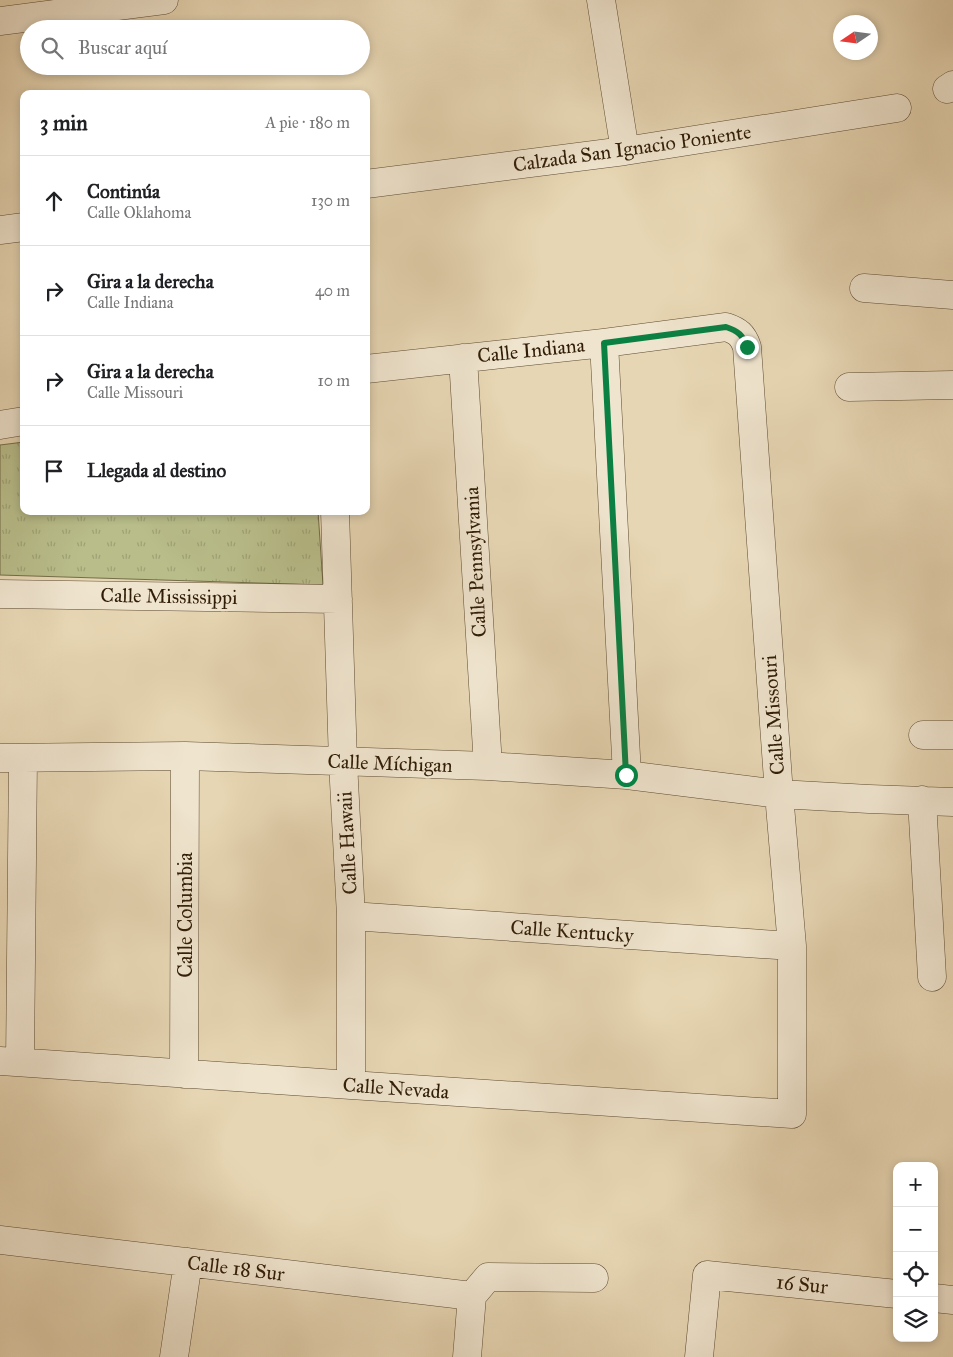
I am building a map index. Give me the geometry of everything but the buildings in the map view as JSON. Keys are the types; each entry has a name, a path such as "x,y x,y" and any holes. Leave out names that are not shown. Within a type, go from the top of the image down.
{"street":[{"path":"0,21 164,0"},
{"path":"601,0 626,151"},
{"name":"Calzada San Ignacio Poniente","path":"370,183 626,151 897,108"},
{"path":"0,230 20,228"},
{"path":"864,288 953,295"},
{"name":"Calle Indiana","path":"370,369 604,343 726,327"},
{"name":"Calle Missouri","path":"726,327 734,329 744,337 747,347 779,794 792,946 792,1114"},
{"path":"604,343 626,775"},
{"name":"Calle Pennsylvania","path":"463,358 488,766"},
{"path":"849,387 953,385"},
{"path":"0,425 20,422"},
{"name":"Calle Hawaii","path":"335,515 343,762 351,916 351,1085"},
{"name":"Calle Mississippi","path":"0,594 338,599"},
{"path":"922,735 953,735"},
{"name":"Calle Míchigan","path":"11,758 186,756 488,766 626,775 779,794 953,802"},
{"name":"Calle Columbia","path":"184,1074 186,756"},
{"path":"10,1061 11,758"},
{"path":"922,800 932,977"},
{"name":"Calle Kentucky","path":"351,916 792,946"},
{"name":"Calle Nevada","path":"10,1061 792,1114"},
{"name":"Calle 18 Sur","path":"0,1240 472,1296"},
{"path":"174,1357 188,1262"},
{"name":"16 Sur","path":"699,1357 706,1274 893,1294"},
{"path":"467,1357 472,1296 488,1277 594,1278"},
{"path":"938,1298 953,1300"}],"green space":[{"path":"20,442 20,515 318,515 323,585 0,575 0,445"}],"route":[{"path":"626,775 604,343 726,327 734,329 744,337 747,347"}]}
